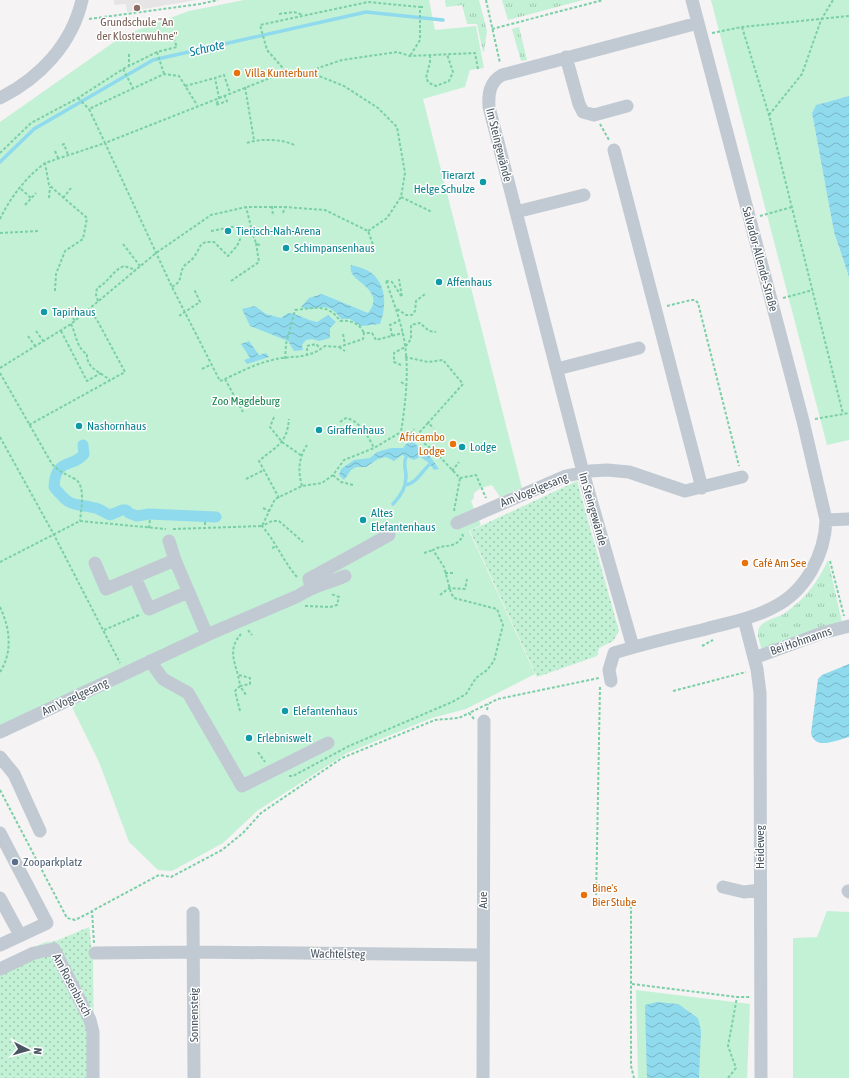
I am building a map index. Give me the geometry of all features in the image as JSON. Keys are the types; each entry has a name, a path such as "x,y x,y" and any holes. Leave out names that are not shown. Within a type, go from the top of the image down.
{"street":[{"path":"0,98 26,83 48,64 63,45 82,0"},
{"name":"Salvador-Allende-Straße","path":"692,0 803,421 826,520 820,552 813,568 803,583 775,607 744,619"},
{"path":"502,74 566,57 699,29"},
{"path":"566,57 580,108 587,114 595,115 627,106"},
{"name":"Im Steingewände","path":"502,74 491,86 489,107 583,472 633,647"},
{"path":"614,150 702,488"},
{"path":"516,212 584,195"},
{"path":"557,370 639,348"},
{"name":"Am Vogelgesang","path":"457,523 566,476 583,472 603,470 622,471 641,475 679,490 702,488 742,477"},
{"path":"826,520 849,519"},
{"path":"345,576 320,586 311,587 309,579 389,535"},
{"path":"169,541 175,560 207,635"},
{"path":"95,563 106,588 175,560"},
{"path":"135,577 149,609 188,592"},
{"name":"Am Vogelgesang","path":"0,732 150,661 298,596 311,587"},
{"path":"607,679 614,653 744,619"},
{"name":"Heideweg","path":"744,619 756,664 760,705 760,1078"},
{"name":"Bei Hohmanns","path":"756,664 822,633 848,626"},
{"path":"150,661 163,679 188,693 242,786 328,743"},
{"name":"Aue","path":"483,1078 484,721"},
{"path":"0,757 14,774 40,831"},
{"path":"0,834 47,923 0,945"},
{"path":"723,887 744,892 760,890"},
{"path":"2,906 20,935"},
{"name":"Sonnensteig","path":"193,914 194,1078"},
{"name":"Am Rosenbusch","path":"0,970 34,953 54,949 90,1020 93,1032 93,1078"},
{"path":"95,953 194,952"},
{"name":"Wachtelsteg","path":"194,952 483,955"}],"path":[{"path":"76,17 86,20 200,4 218,0"},
{"path":"486,0 502,74"},
{"path":"492,29 603,0"},
{"path":"769,115 802,74 821,20 833,0"},
{"path":"289,75 267,50 262,31 258,24 368,2 424,7"},
{"path":"410,56 420,40 420,7"},
{"path":"279,14 294,12 304,16"},
{"path":"699,29 742,27 849,16"},
{"path":"742,27 769,115 843,414"},
{"path":"0,153 31,123 78,98 123,69 157,52 177,48 172,35"},
{"path":"157,52 164,74"},
{"path":"314,74 318,68 342,60 397,52 410,56 475,53 478,69"},
{"path":"129,54 129,66"},
{"path":"430,55 426,78 429,83 436,86 449,80 453,72 447,54"},
{"path":"123,69 133,88"},
{"path":"89,109 164,74 179,76 197,105"},
{"path":"0,219 7,206 21,189 30,174 45,163 105,143 197,105 270,78 289,75 314,74 344,86 378,108 397,128 405,173 401,197 387,218 368,231"},
{"path":"185,86 224,75 230,93"},
{"path":"215,78 219,98 216,105 227,101 224,95"},
{"path":"245,87 254,140"},
{"path":"78,98 84,106 89,109 172,287 220,381 272,360 285,359 308,356 324,346 339,347 346,345 363,339 364,333 358,324 350,320 340,321 330,309 295,310 286,344 285,359"},
{"path":"595,115 614,150"},
{"path":"248,143 254,140 291,143 296,146"},
{"path":"62,144 64,144 68,155"},
{"path":"55,151 58,158"},
{"path":"45,163 50,187 50,198"},
{"path":"50,187 87,218 83,239 66,250 56,274 55,291"},
{"path":"63,198 71,188"},
{"path":"21,189 31,198"},
{"path":"24,205 36,193"},
{"path":"401,197 432,212"},
{"path":"272,206 274,216"},
{"path":"283,213 285,206"},
{"path":"0,368 71,324 156,253 211,215 246,207 285,206 325,210 368,231 375,250"},
{"path":"231,281 259,262 256,243 246,207"},
{"path":"750,219 792,207"},
{"path":"172,287 181,279 184,266 195,257 200,245 206,241 214,242 228,256 237,246 242,235 238,226 211,231"},
{"path":"0,233 39,231"},
{"path":"242,235 253,235"},
{"path":"256,243 261,246"},
{"path":"123,244 140,266"},
{"path":"98,302 96,295 97,288 104,285 117,269 124,266 136,270"},
{"path":"399,279 402,297 392,282 386,281 396,308 405,347 407,386 401,432"},
{"path":"179,316 200,302 194,289"},
{"path":"771,301 812,290"},
{"path":"396,308 406,315 412,315 415,311 416,301 425,294"},
{"path":"655,310 691,300 697,301 742,477"},
{"path":"67,310 75,321"},
{"path":"29,425 125,372 97,320 89,310"},
{"path":"392,336 390,325 399,321"},
{"path":"401,365 394,362 394,353 405,347 411,339 412,325 420,323 429,331 436,332"},
{"path":"71,324 82,352 87,354 87,361 90,366 110,380"},
{"path":"36,331 44,342"},
{"path":"61,331 87,381 101,373"},
{"path":"364,333 372,334 376,340 403,333"},
{"path":"343,334 346,345"},
{"path":"28,336 36,347"},
{"path":"308,356 307,346 316,344 321,348"},
{"path":"339,347 345,351"},
{"path":"405,357 428,362 443,360 463,384 416,436"},
{"path":"202,369 212,364"},
{"path":"0,373 52,464 61,473 77,480 83,500 80,521"},
{"path":"225,379 243,412"},
{"path":"401,382 407,386"},
{"path":"803,421 849,413"},
{"path":"274,417 270,427 282,442 302,456"},
{"path":"340,422 346,418 354,419 368,435 374,448"},
{"path":"278,498 259,461 282,442 288,433 289,419"},
{"path":"428,422 434,428"},
{"path":"411,434 414,429"},
{"path":"262,526 275,499 302,486 322,483 333,475 344,460 374,448 401,432 416,436 460,478"},
{"path":"0,438 53,533 104,630 124,673"},
{"path":"302,486 298,471 307,445"},
{"path":"452,471 459,462"},
{"path":"246,479 264,470"},
{"path":"333,475 341,482 354,485"},
{"path":"460,478 476,475 482,488"},
{"path":"424,553 439,546 448,547 460,541 464,536 454,515 454,506 460,478"},
{"path":"263,508 269,511"},
{"path":"149,528 150,519"},
{"path":"0,562 53,533 80,521 149,528 205,529 262,526 272,521 279,521 303,542"},
{"path":"205,522 205,529"},
{"path":"262,526 276,546 287,566 301,581 311,587"},
{"path":"272,548 276,546"},
{"path":"278,769 285,775 293,776 349,746 452,702 466,694 476,678 487,670 494,661 503,624 497,609 454,598 449,588 444,567 433,550"},
{"path":"830,560 848,626"},
{"path":"445,574 454,573"},
{"path":"440,595 449,588 465,589 467,579"},
{"path":"301,606 330,607 337,605 339,597 328,594"},
{"path":"0,607 10,633 4,666 0,672"},
{"path":"104,630 146,612 149,609"},
{"path":"246,695 240,686 239,675 236,672 233,660 233,645 248,628 252,635"},
{"path":"673,691 756,664"},
{"path":"239,675 250,678 250,684 240,686 235,691 240,711"},
{"path":"0,790 67,918 75,920 159,875 171,877 222,850 243,833 261,813 342,758 435,720 459,718 498,699 600,678 607,679 596,901 625,901 631,908 632,1066 634,1078"},
{"path":"469,713 476,721 484,721 488,704"},
{"path":"92,912 95,953"},
{"path":"632,984 736,997 760,997"},
{"path":"728,1078 736,1068 728,1046 736,997"}],"shaded area":[{"name":"Grundschule \"An der Klosterwuhne\"","path":"114,0 196,0 127,12 126,4 114,5"}],"green space":[{"name":"Zoo Magdeburg","path":"244,0 429,0 435,30 476,26 484,68 470,70 465,87 423,99 522,488 500,497 492,485 481,488 474,493 474,498 471,501 481,525 469,531 535,674 466,709 432,718 347,753 257,811 223,843 172,871 158,870 129,842 99,762 66,695 0,725 0,122 124,35 189,11"},
{"path":"445,0 479,0 487,31 484,52 477,24 467,24 462,5 446,7"},
{"path":"502,0 583,0 508,20"},
{"path":"711,0 849,0 849,96 816,105 812,113 834,232 849,277 849,440 827,445"},
{"path":"519,27 527,60 521,61 512,29"},
{"path":"577,481 619,631 613,641 599,648 597,656 537,677 470,531"},
{"path":"828,560 842,622 762,650 758,633 761,625 785,613 799,602 820,576"},
{"path":"827,911 849,912 849,1078 793,1078 793,938 817,937"},
{"path":"89,927 93,960 94,1078 0,1078 0,964 43,943 56,941"},
{"path":"636,990 750,1004 747,1078 638,1078"}],"water":[{"path":"849,96 849,277 834,232 812,113 816,105"},
{"path":"351,265 363,268 372,273 381,286 384,305 380,324 361,326 350,319 341,319 335,312 326,307 307,309 301,307 309,298 322,294 368,313 373,305 371,293 353,275"},
{"path":"255,306 266,314 281,318 288,313 317,322 328,315 336,322 330,328 330,338 319,341 312,339 306,340 302,345 303,350 294,351 288,341 250,326 242,309"},
{"path":"249,341 259,355 266,353 269,357 247,364 244,360 250,358 241,344"},
{"path":"413,442 429,455 439,469 434,470 429,463 420,457 414,460 402,455 394,461 386,457 378,459 366,467 356,467 351,470 344,480 339,475 341,469 354,460 370,458 377,452 391,448 403,448 406,444"},
{"path":"849,664 849,737 827,743 817,742 811,733 818,679 822,675"},
{"path":"657,1002 678,1004 698,1018 701,1031 699,1078 647,1078 645,1005"}],"waterway":[{"name":"Schrote","path":"0,162 34,129 153,60 366,12 443,20"},
{"path":"83,445 84,454 75,461 61,467 55,478 54,487 72,504 87,506 110,515 126,510 137,516 149,514 216,517"},
{"path":"393,504 404,488 406,477 406,457"},
{"path":"405,485 416,480 430,464"}],"place":[{"name":"Grundschule \"An der Klosterwuhne\"","path":"137,8"},
{"name":"Villa Kunterbunt","path":"237,73"},
{"name":"Tierarzt Helge Schulze","path":"483,182"},
{"name":"Tierisch-Nah-Arena","path":"228,231"},
{"name":"Schimpansenhaus","path":"286,248"},
{"name":"Affenhaus","path":"439,282"},
{"name":"Tapirhaus","path":"44,312"},
{"name":"Nashornhaus","path":"79,426"},
{"name":"Giraffenhaus","path":"319,430"},
{"name":"Africambo Lodge","path":"453,444"},
{"name":"Lodge","path":"462,447"},
{"name":"Altes Elefantenhaus","path":"363,520"},
{"name":"Café Am See","path":"745,563"},
{"name":"Elefantenhaus","path":"285,711"},
{"name":"Erlebniswelt","path":"249,738"},
{"name":"Zooparkplatz","path":"15,862"},
{"name":"Bine's Bier Stube","path":"584,895"}]}
